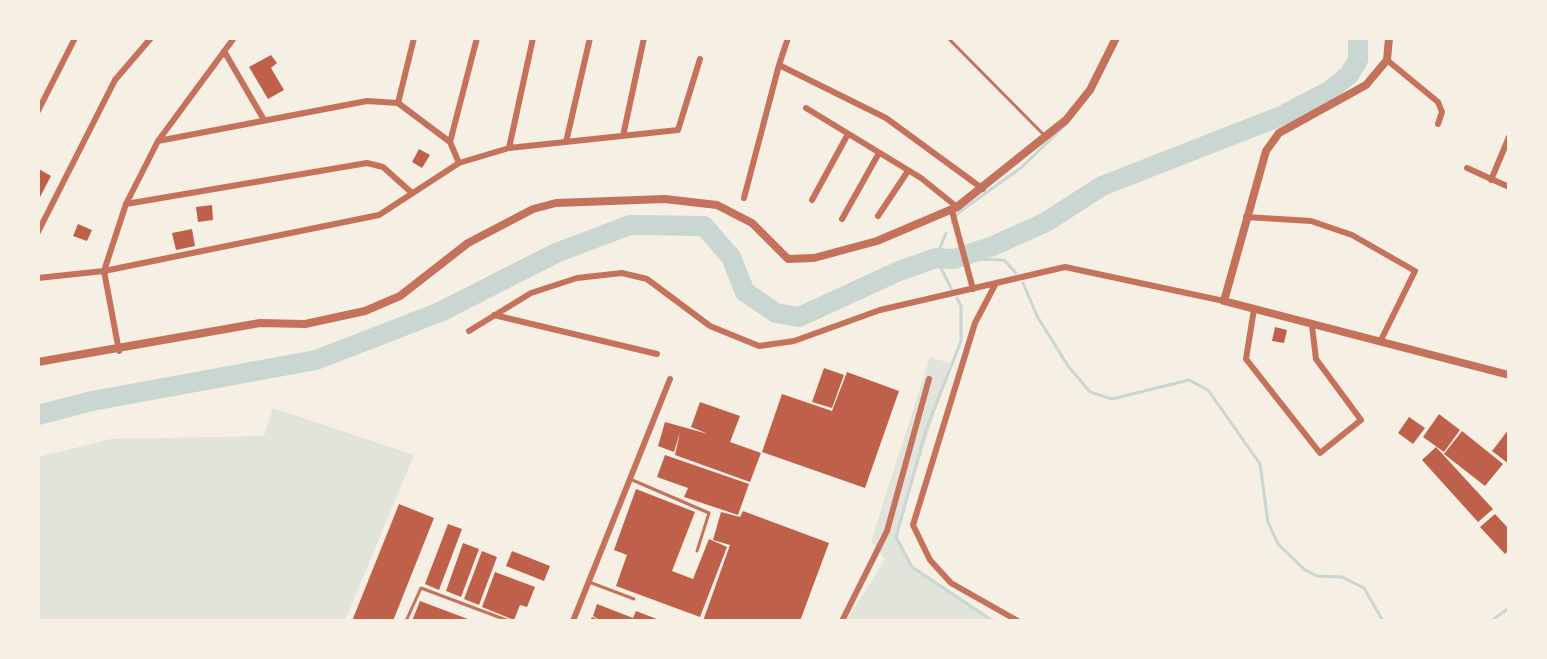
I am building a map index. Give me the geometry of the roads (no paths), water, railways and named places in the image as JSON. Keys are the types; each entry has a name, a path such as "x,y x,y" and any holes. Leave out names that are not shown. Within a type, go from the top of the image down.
{"street":[{"path":"38,111 75,38"},
{"path":"38,232 115,80 151,38"},
{"path":"119,351 104,271 126,204 158,141 234,38"},
{"path":"398,103 414,38"},
{"path":"450,142 477,38"},
{"path":"509,148 533,38"},
{"path":"566,142 590,38"},
{"path":"623,136 644,38"},
{"path":"744,198 788,38"},
{"path":"38,362 119,351 260,323 305,324 365,311 400,296 468,243 533,209 556,203 665,199 717,205 752,223 788,259 814,258 877,241 955,209 1066,120 1090,90 1116,38"},
{"path":"1224,301 1266,151 1279,133 1366,85 1387,60 1389,38"},
{"path":"224,51 264,120"},
{"path":"38,278 104,271 379,215 459,163 509,148 678,130 700,59"},
{"path":"1387,60 1438,102 1442,112 1438,124"},
{"path":"779,65 886,118 983,189"},
{"path":"158,141 367,101 398,103 450,142 459,163"},
{"path":"806,108 908,171 955,209 973,289"},
{"path":"812,200 848,134"},
{"path":"1491,180 1509,137"},
{"path":"842,219 879,153"},
{"path":"126,204 367,163 383,167 412,193"},
{"path":"1467,168 1509,187"},
{"path":"878,216 908,171"},
{"path":"1246,217 1311,221 1352,235 1415,271 1380,342"},
{"path":"469,331 543,289 577,278 622,273 647,279 710,326 759,346 794,341 880,310 1072,267 1224,301 1509,375"},
{"path":"998,282 975,323 929,463 913,525 930,560 951,583 1018,621"},
{"path":"1254,309 1246,359 1320,453 1361,420 1316,359 1312,326"},
{"path":"494,315 657,354"},
{"path":"573,621 670,379"},
{"path":"842,621 887,531 929,379"}],"lane":[{"path":"948,38 1045,137"},
{"path":"630,479 709,513 697,551"},
{"path":"589,582 634,599"},
{"path":"406,621 421,588 509,621"}],"waterway":[{"path":"38,415 92,401 316,360 440,312 556,253 630,225 704,226 731,257 745,292 776,313 799,317 899,271 936,258 954,259 993,246 1046,222 1102,186 1281,116 1329,91 1349,75 1358,60 1358,38"},
{"path":"952,223 958,213 1022,167 1066,124"},
{"path":"946,233 936,258 952,290"},
{"path":"936,258 1004,260 1016,273"},
{"path":"1023,283 1037,316 1068,366 1090,392 1112,399 1189,380 1208,390 1260,464 1268,522 1278,544 1305,570 1317,576 1342,577 1364,588 1383,621"},
{"path":"957,298 961,306 961,341 926,430 896,537 912,567 993,621"},
{"path":"1491,621 1509,608"}]}
